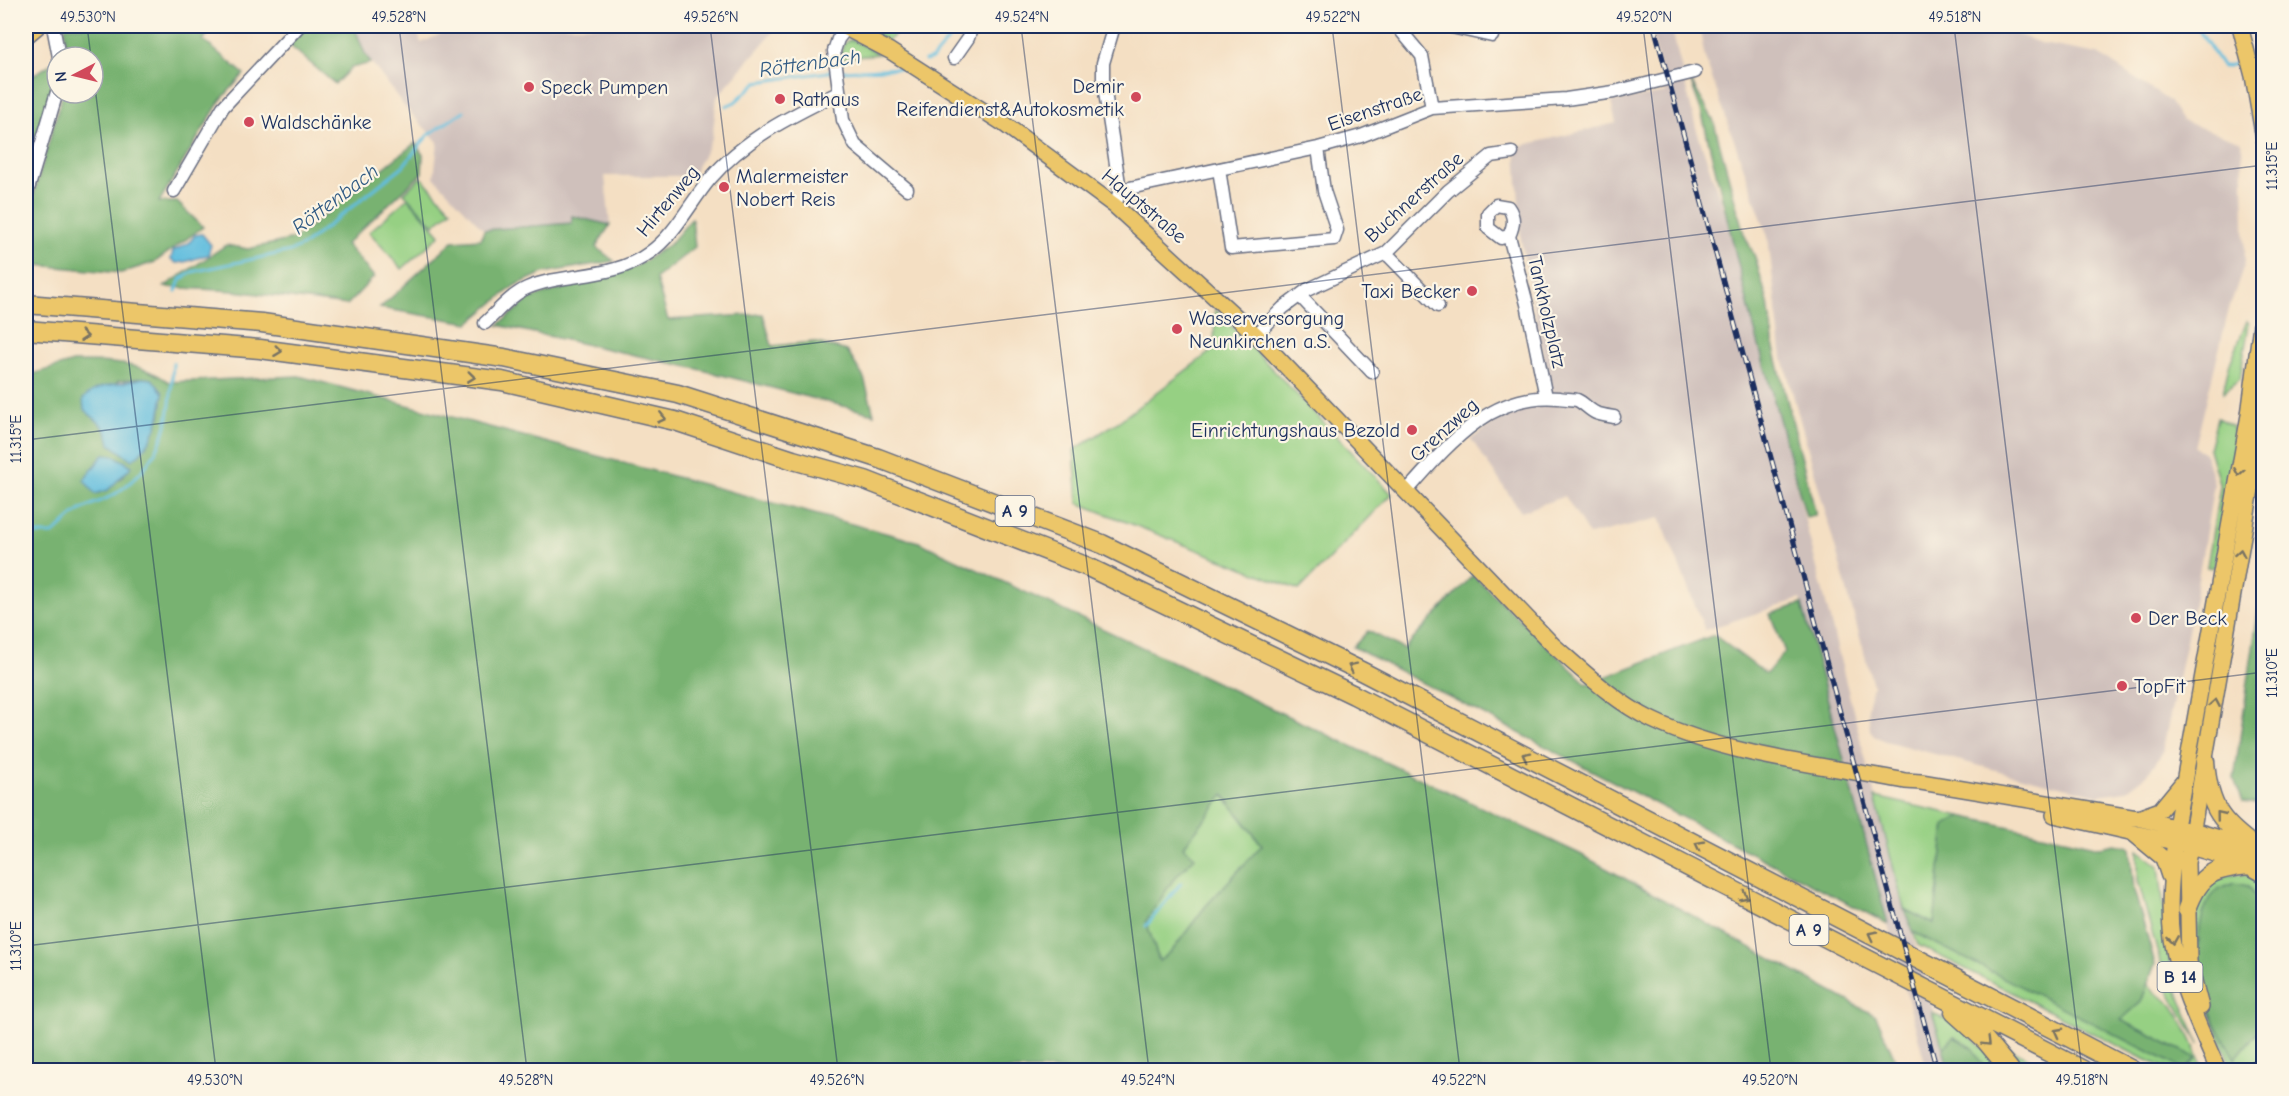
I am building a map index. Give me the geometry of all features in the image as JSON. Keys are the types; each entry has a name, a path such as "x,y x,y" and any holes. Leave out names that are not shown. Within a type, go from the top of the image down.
{"highway":[{"name":"A 9","path":"26,304 262,323 504,358 678,394 878,458 1113,549 1363,672 2132,1071"},
{"name":"A 9","path":"26,330 260,349 502,381 675,421 793,460 865,480 1088,567 1354,694 2084,1071"},
{"path":"2205,760 2208,794 2213,806 2260,862"},
{"path":"2183,836 2228,855 2260,862"},
{"path":"2187,909 2192,894 2207,875 2227,867 2260,862"},
{"path":"1927,990 1986,1041 2010,1071"},
{"path":"2110,1059 2143,1071"},
{"path":"2256,1071 2264,1064"}],"main road":[{"path":"26,36 38,26"},
{"name":"Hauptstraße","path":"845,26 911,64 1004,124 1115,206 1256,335 1553,645 1605,690 1650,719 1702,742 1905,781 1923,790 2133,824 2183,836"},
{"path":"2240,26 2253,76 2264,139"},
{"path":"2248,26 2264,78"},
{"name":"B 14","path":"2221,1067 2192,979 2187,938 2183,836 2185,779 2249,415 2264,302"},
{"name":"B 14","path":"2221,1067 2190,1006 2178,968 2171,924 2171,882 2205,760 2264,413"},
{"path":"2171,882 2163,858 2133,824 2160,810 2185,779"}],"street":[{"path":"53,26 57,45"},
{"path":"174,191 223,107 299,26"},
{"path":"845,26 833,56 843,120 855,144 907,189"},
{"path":"954,58 969,38 972,26"},
{"path":"1114,26 1103,63 1103,79 1120,190 1115,206"},
{"path":"1397,26 1422,56 1432,108"},
{"path":"1447,26 1492,36 1494,26"},
{"name":"Eisenstraße","path":"1120,190 1318,148 1362,136 1432,108 1566,99 1622,90 1695,72"},
{"name":"Hirtenweg","path":"485,323 526,288 624,267 650,253 668,235 710,179 747,143 837,87"},
{"path":"26,196 53,105"},
{"path":"1219,169 1231,248 1334,239 1337,230 1324,191 1318,148"},
{"name":"Buchnerstraße","path":"1256,335 1300,296 1386,253 1473,169 1491,156 1512,153"},
{"name":"Tankholzplatz","path":"1509,236 1527,304 1546,397"},
{"path":"1386,253 1438,306"},
{"path":"1300,296 1372,372"},
{"name":"Grenzweg","path":"1406,492 1434,460 1483,417 1514,401 1546,397 1578,400 1595,413 1614,417"}],"shaded area":[{"path":"354,26 415,26 421,43 458,26 778,26 717,97 712,139 692,176 605,176 610,225 573,216 572,223 484,230 434,177 438,142 405,107 365,54"},
{"path":"1650,26 1671,26 1696,128 1733,237 1875,797 1949,1070 1927,1070 1800,599 1705,630 1660,518 1589,535 1565,496 1521,512 1471,439 1549,385 1521,240 1516,147 1616,123 1611,102 1666,93"},
{"path":"1699,26 1995,26 2043,44 2098,54 2169,101 2182,121 2242,142 2245,262 2229,309 2195,447 2205,453 2214,484 2194,603 2162,753 2147,775 2126,791 2098,795 2022,777 1885,741 1875,736 1870,730 1868,708 1873,685 1781,351 1768,237 1705,58"}],"green space":[{"path":"65,26 215,26 203,40 244,74 220,101 159,202 177,202 203,227 155,262 121,273 26,264 26,222 60,105 105,105 105,45 66,45"},
{"path":"307,26 354,26 371,63 351,68 335,84 288,44"},
{"path":"865,26 933,26 925,34 896,33 887,42 870,33"},
{"path":"849,40 879,54 839,59 844,43"},
{"path":"45,68 45,105 49,105 26,174 26,80"},
{"path":"1690,80 1713,119 1744,234 1755,257 1768,303 1774,348 1816,515 1806,517 1750,313 1701,110"},
{"path":"415,143 423,155 422,173 346,244 374,277 347,305 234,291 164,287 226,245 248,249 294,239"},
{"path":"421,177 451,210 434,225 404,193"},
{"path":"408,198 440,235 402,269 369,232"},
{"path":"572,216 610,225 596,247 614,261 543,273 514,286 469,323 380,308 453,241 481,239 484,230 572,223"},
{"path":"692,218 695,247 656,278 668,320 763,314 772,346 814,342 847,351 864,378 874,414 698,369 498,325 531,298 635,267 670,244"},
{"path":"1215,309 1392,494 1299,590 1078,503 1074,450 1118,422 1214,349"},
{"path":"2247,321 2249,324 2240,378 2223,393 2229,366"},
{"path":"73,362 86,362 135,366 169,382 299,376 919,542 1580,854 1876,1016 1900,1070 1774,1070 1772,1068 1762,1070 26,1070 26,376","holes":["152,379 163,393 160,418 109,432 103,423 90,415 118,381","104,454 131,466 120,480 84,480","1224,795 1262,845 1205,907 1172,951 1159,961 1146,921 1173,880 1195,857 1183,847"]},
{"path":"2217,418 2233,426 2236,446 2214,568 2207,567 2220,486 2209,449"},
{"path":"1473,575 1587,684 1714,635 1766,674 1785,652 1770,614 1802,604 1888,924 1353,647 1368,631 1404,649"},
{"path":"2263,578 2263,805 2243,802 2234,779"},
{"path":"1223,795 1262,845 1205,907 1172,951 1159,961 1146,921 1173,880 1194,857 1183,847"},
{"path":"1875,797 1961,816 1945,825 1934,924 1904,909"},
{"path":"1961,816 2100,847 2115,844 2130,847 2134,890 2155,964 2141,1002 2121,1020 2197,1058 2185,1070 1913,932 1904,909 1934,924 1945,825"},
{"path":"2138,850 2159,866 2170,965 2176,987 2199,1044 2167,988 2138,881"},
{"path":"2251,874 2263,881 2263,904 2248,886 2203,992 2217,1026 2235,1059 2263,1025 2263,1056 2248,1070 2233,1070 2201,992 2194,935 2200,894 2219,875"},
{"path":"2234,883 2248,886 2263,904 2263,1025 2235,1059 2206,1001 2198,954 2201,924 2210,899 2219,890"},
{"path":"1913,932 2185,1069 2197,1058 2120,1020 2141,1002 2148,983 2154,992 2174,1007 2189,1034 2204,1070 2171,1070 2142,1058 1918,945"},
{"path":"1932,1012 1961,1028 2006,1070 1985,1070 1982,1064 1954,1037 1943,1048"},
{"path":"1954,1037 1972,1047 1985,1070 1949,1070 1943,1048"},
{"path":"1996,1041 2052,1070 2015,1070"}],"water":[{"path":"202,234 211,245 208,255 180,263 171,259 173,251 189,243 195,235"},
{"path":"142,378 152,379 163,393 158,421 151,439 140,454 132,460 110,444 104,428 84,409 83,399 103,387"},
{"path":"104,454 113,455 132,466 108,490 95,494 84,480"}],"waterway":[{"name":"Röttenbach","path":"925,61 932,59 960,26"},
{"name":"Röttenbach","path":"2196,26 2223,67 2235,64"},
{"name":"Röttenbach","path":"841,71 904,68"},
{"name":"Röttenbach","path":"726,106 735,102 757,82 835,71"},
{"name":"Röttenbach","path":"176,291 180,280 192,272 291,251 304,245 403,166 428,135 464,111"},
{"name":"Röttenbach","path":"26,534 53,534 81,510 118,492 147,465 163,435 170,402 173,363"},
{"path":"1146,926 1181,883"}],"railway":[{"path":"1654,26 1937,1070"}],"place":[{"name":"Speck Pumpen","path":"529,87"},
{"name":"Demir Reifendienst&Autokosmetik","path":"1136,97"},
{"name":"Rathaus","path":"780,99"},
{"name":"Waldschänke","path":"249,122"},
{"name":"Malermeister Nobert Reis","path":"724,187"},
{"name":"Taxi Becker","path":"1472,291"},
{"name":"Wasserversorgung Neunkirchen a.S.","path":"1177,329"},
{"name":"Einrichtungshaus Bezold","path":"1412,430"},
{"name":"Der Beck","path":"2136,618"},
{"name":"TopFit","path":"2122,686"}]}
